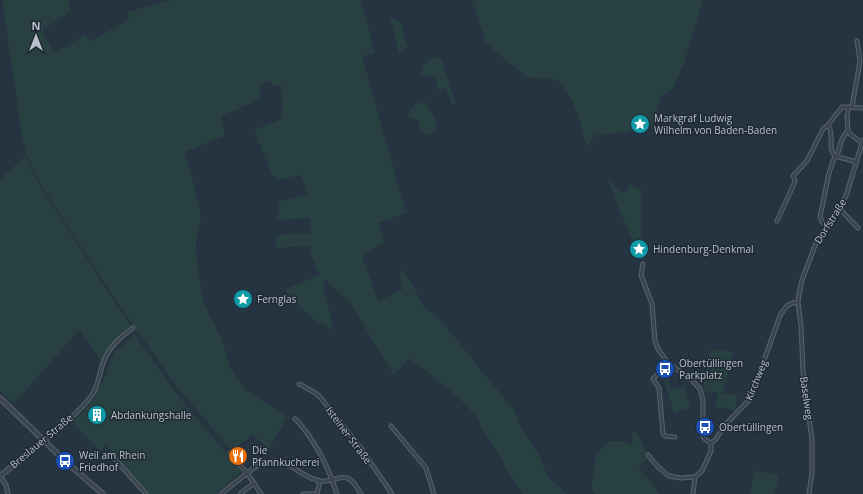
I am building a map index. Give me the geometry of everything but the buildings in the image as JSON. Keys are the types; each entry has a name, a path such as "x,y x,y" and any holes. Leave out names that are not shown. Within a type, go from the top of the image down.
{"street":[{"path":"857,41 860,61 851,107 847,116 848,130 850,134 863,141"},
{"path":"777,221 794,184 794,176 807,161 823,129 842,107 863,108"},
{"path":"828,125 832,132 832,152 836,156 856,162"},
{"path":"826,225 822,222 820,217 829,174 842,139 848,130"},
{"name":"Dorfstraße","path":"798,302 806,268 816,243 826,225 846,196 863,141"},
{"path":"839,208 858,228"},
{"path":"643,264 641,275 652,304 655,342 668,363 692,380 700,390 703,400 703,437 704,440 711,443"},
{"name":"Kirchweg","path":"693,494 695,477 702,471 711,451 711,443 750,399 780,316 789,303 798,302"},
{"name":"Baselweg","path":"798,302 802,326 803,371 812,440 812,473 809,494"},
{"name":"Breslauer Straße","path":"0,476 44,441 91,395 95,389 109,350 123,335 133,328"},
{"path":"668,363 653,379 659,388 663,434 666,436 675,437"},
{"name":"Isteiner Straße","path":"299,384 320,397 360,447 392,494"},
{"path":"0,398 75,470 103,494"},
{"path":"295,419 326,463 337,494"},
{"path":"390,426 426,468 434,494"},
{"path":"230,453 247,473 261,494"},
{"path":"648,455 658,467 669,476 681,478 695,477"},
{"path":"114,458 146,494"},
{"path":"221,494 261,463 274,461 287,464 320,481 344,477 348,478 356,485 361,494"},
{"path":"0,476 6,485 8,494"},
{"path":"303,494 317,494 320,481"},
{"path":"240,494 254,483"}],"green space":[{"path":"2,0 68,0 71,12 42,30 54,54 84,35 92,41 129,19 127,12 171,0 361,0 375,53 362,56 406,213 378,223 384,243 361,255 379,301 403,289 399,272 402,270 409,279 423,305 443,323 515,411 518,422 539,455 548,477 567,494 522,494 474,414 467,406 451,391 409,358 394,375 350,303 326,280 323,285 334,330 319,323 308,315 287,292 285,289 320,275 312,258 310,246 277,248 275,235 311,233 310,218 277,220 279,201 308,194 301,175 277,180 272,175 254,130 280,120 283,115 281,85 273,86 271,81 260,85 261,99 221,116 225,136 185,152 200,208 201,220 196,242 197,263 204,303 222,340 230,367 246,390 287,417 269,449 253,435 232,451 177,387 115,299 36,177 29,162 23,142"},
{"path":"471,0 703,0 684,64 673,88 661,96 653,129 644,119 629,132 595,135 586,148 577,112 564,89 557,80 526,77 486,43"},
{"path":"390,17 402,23 404,37 409,47 399,53"},
{"path":"434,56 441,58 456,103 452,105 446,87 439,91 435,78 429,75 424,77 420,75 423,65"},
{"path":"426,102 438,126 431,136 420,131 418,120 409,117 407,113 415,104"},
{"path":"25,156 36,179 133,328 112,346 103,364 80,329 14,404 0,391 0,180"},
{"path":"607,176 621,193 627,191 629,184 641,189 641,261 616,202"},
{"path":"134,334 183,402 242,471 216,494 147,494 106,445 100,451 72,423 89,405 103,381 114,353"},
{"path":"711,349 733,352 723,393 703,391 706,367"},
{"path":"667,375 671,390 684,386 691,408 674,413 663,376"},
{"path":"718,393 737,395 736,411 715,406"},
{"path":"635,431 650,456 638,469 651,481 660,494 595,494 591,491 596,454 608,441 623,441 633,445 631,432"},
{"path":"754,471 779,475 775,494 750,494"}],"place":[{"name":"Markgraf Ludwig Wilhelm von Baden-Baden","path":"640,124"},
{"name":"Hindenburg-Denkmal","path":"639,249"},
{"name":"Fernglas","path":"243,299"},
{"name":"Obertüllingen Parkplatz","path":"665,369"},
{"name":"Abdankungshalle","path":"97,415"},
{"name":"Obertüllingen","path":"705,427"},
{"name":"Die Pfannkucherei","path":"238,456"},
{"name":"Weil am Rhein Friedhof","path":"65,461"}]}
